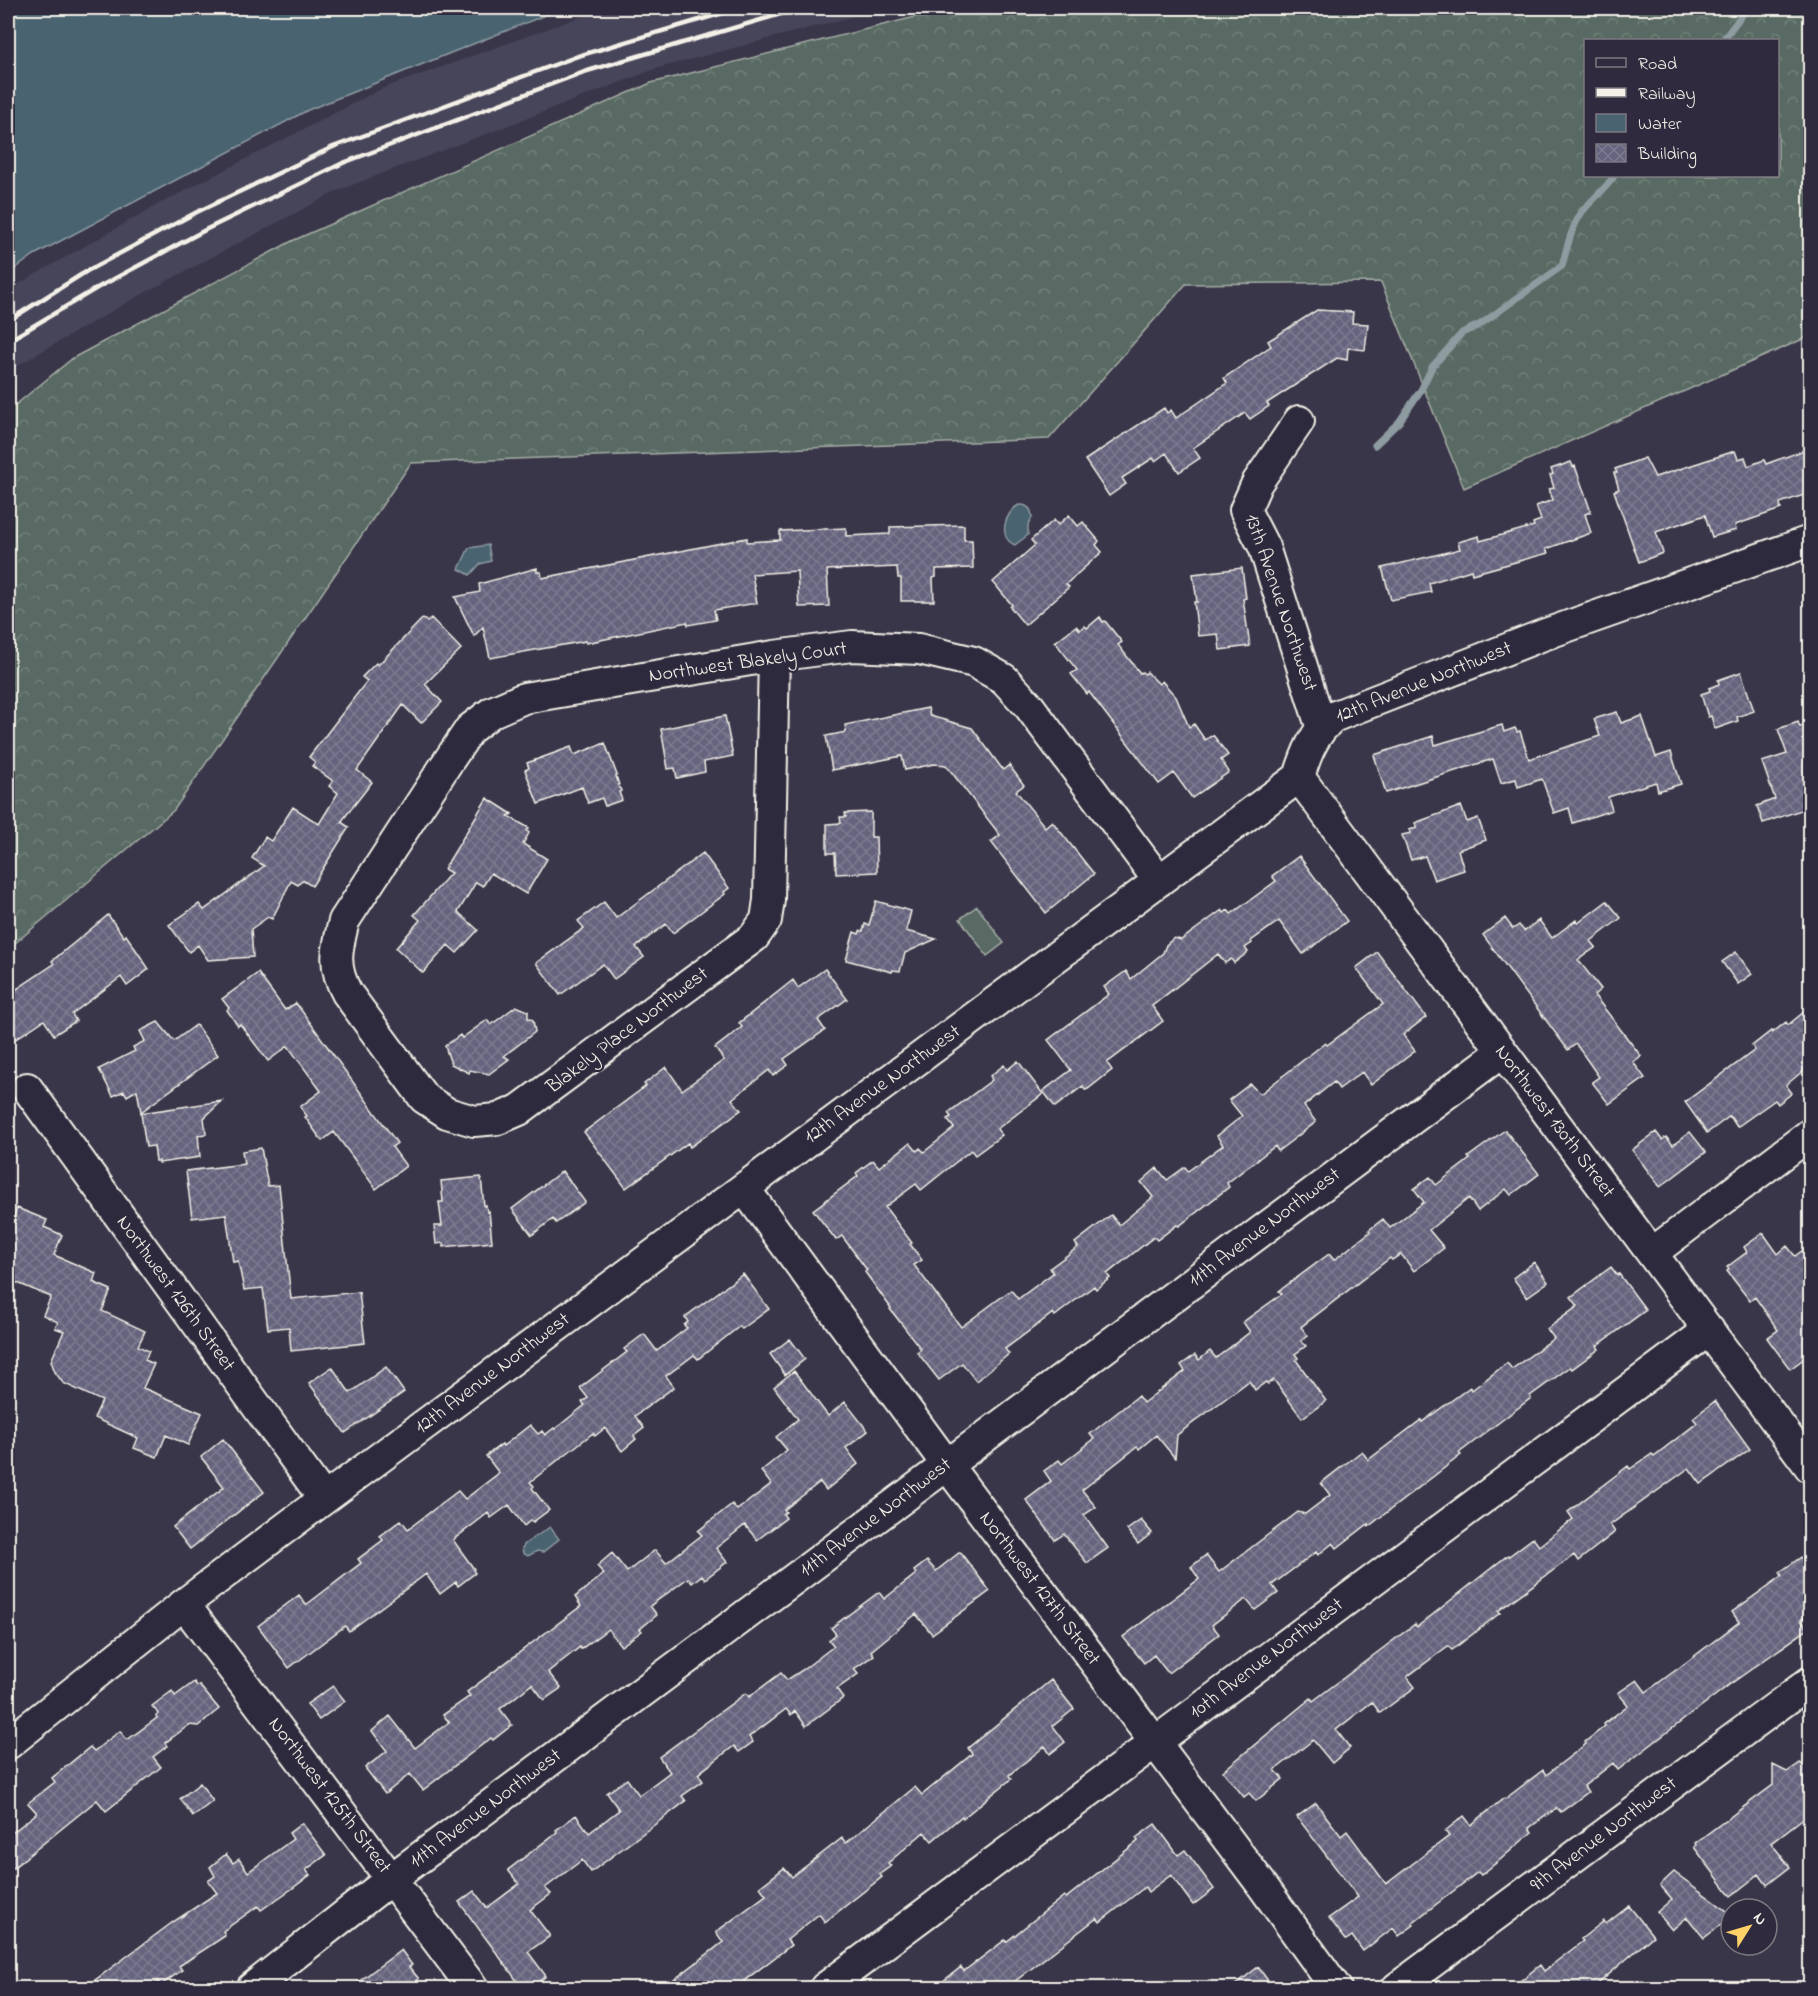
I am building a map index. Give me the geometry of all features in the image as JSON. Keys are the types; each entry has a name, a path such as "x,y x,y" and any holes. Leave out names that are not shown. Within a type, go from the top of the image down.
{"street":[{"name":"13th Avenue Northwest","path":"1299,421 1257,483 1245,510 1264,547 1322,726"},
{"name":"12th Avenue Northwest","path":"8,1744 184,1604 324,1499 1299,777 1308,749 1322,726 1333,717 1543,634 1810,541"},
{"name":"Northwest Blakely Court","path":"344,921 470,729 492,712 524,698 774,656 852,646 920,649 974,662 1004,679 1029,706 1159,882"},
{"name":"Blakely Place Northwest","path":"344,921 337,947 338,977 347,993 424,1098 447,1113 474,1121 498,1119 519,1110 754,937 766,920 769,900 774,656"},
{"name":"Northwest 130th Street","path":"1299,777 1810,1467"},
{"name":"11th Avenue Northwest","path":"252,1989 392,1879 1502,1052"},
{"name":"Northwest 126th Street","path":"27,1088 324,1499"},
{"path":"1652,1253 1810,1134"},
{"name":"Northwest 127th Street","path":"744,1188 947,1465 1259,1881 1336,1989"},
{"name":"10th Avenue Northwest","path":"825,1989 1709,1330"},
{"name":"Northwest 125th Street","path":"184,1604 473,1989"},
{"name":"9th Avenue Northwest","path":"1397,1989 1810,1682"}],"shaded area":[{"path":"605,8 885,8 658,68 339,190 135,298 8,371 8,290 157,205 381,89"}],"green space":[{"path":"951,8 1810,8 1810,336 1464,488 1381,282 1186,284 1049,439 411,463 174,810 8,949 8,411 73,358 292,241 651,83"},
{"path":"977,906 1004,943 987,956 960,919"}],"water":[{"path":"8,8 563,8 308,110 34,255 8,274"},
{"path":"1019,505 1029,508 1032,518 1028,525 1028,535 1015,545 1006,537 1005,525 1010,513"},
{"path":"488,545 491,561 480,564 470,575 459,569 469,548"},
{"path":"550,1527 559,1539 543,1552 537,1551 528,1556 523,1553 522,1548 525,1544"}],"building":[{"path":"1317,310 1353,312 1352,323 1368,324 1365,350 1348,348 1347,360 1337,358 1267,403 1269,406 1250,419 1245,413 1193,448 1200,458 1179,472 1166,453 1155,461 1153,458 1122,478 1126,484 1109,496 1085,460 1164,408 1167,413 1171,410 1176,418 1227,383 1224,378 1271,346 1268,341"},
{"path":"1810,448 1810,493 1780,503 1781,509 1735,525 1736,530 1712,537 1705,515 1656,532 1663,553 1639,562 1614,491 1619,489 1615,469 1645,458 1655,477 1735,451 1738,459 1745,457 1748,466 1764,460 1766,464"},
{"path":"1571,462 1573,467 1575,466 1591,512 1585,514 1591,533 1546,549 1548,553 1472,574 1471,570 1429,583 1431,592 1391,600 1382,568 1460,549 1458,542 1479,536 1480,541 1534,526 1533,523 1541,520 1536,506 1553,500 1549,489 1554,488 1550,475 1553,474 1551,469"},
{"path":"1069,515 1078,526 1083,522 1099,541 1096,545 1102,552 1066,584 1069,587 1025,625 993,582 1035,545 1031,540 1054,520 1058,525"},
{"path":"964,525 964,540 972,540 973,568 936,569 936,577 933,578 934,601 901,601 901,578 898,578 897,567 827,570 829,606 799,607 797,571 752,574 757,603 714,610 716,620 688,625 687,622 586,643 586,641 490,658 483,627 474,636 455,597 480,592 479,584 537,568 542,578 747,538 747,542 780,540 780,531 846,528 846,536 890,534 890,527"},
{"path":"1242,568 1246,598 1243,599 1250,646 1220,650 1218,634 1198,636 1193,574"},
{"path":"1100,617 1122,642 1118,645 1140,673 1147,672 1159,684 1162,681 1176,697 1189,727 1194,724 1205,740 1213,735 1228,755 1221,760 1229,772 1192,798 1174,773 1159,784 1089,692 1087,694 1071,674 1077,670 1055,642 1076,626 1080,630 1085,626 1087,628"},
{"path":"423,618 427,622 431,618 461,649 425,684 442,702 421,723 403,705 357,770 372,782 341,822 349,827 312,886 302,880 298,885 291,881 272,919 268,917 251,929 253,957 208,960 198,945 189,952 169,925 199,904 204,910 264,866 252,858 265,837 271,841 293,807 319,824 338,793 329,786 333,781 312,766 315,762 309,757 367,681 362,677 376,663 378,665"},
{"path":"1741,672 1754,711 1737,717 1738,721 1715,729 1711,716 1708,717 1701,694 1719,684 1718,680"},
{"path":"928,708 930,716 972,728 1003,770 1009,765 1024,785 1016,791 1045,827 1052,821 1094,874 1046,913 991,842 1000,835 946,765 934,764 905,770 902,756 832,770 826,736 846,732 845,725"},
{"path":"1617,712 1621,723 1642,716 1656,757 1671,752 1681,784 1658,791 1656,782 1608,797 1612,810 1573,823 1569,808 1554,813 1542,779 1518,787 1516,779 1501,783 1493,759 1386,793 1374,755 1433,736 1435,745 1502,725 1504,732 1515,728 1517,732 1520,731 1529,759 1600,736 1594,719"},
{"path":"725,716 733,756 704,762 705,772 677,778 675,768 668,769 661,729"},
{"path":"1798,722 1800,727 1804,725 1810,742 1810,807 1763,823 1757,806 1775,799 1762,762 1787,754 1778,729"},
{"path":"605,743 617,775 622,800 605,806 602,798 588,803 582,787 538,804 525,770 529,768 527,763 571,747 574,755"},
{"path":"487,798 512,814 508,816 529,828 523,844 547,859 526,894 491,873 483,886 476,882 458,912 478,930 457,953 448,945 423,973 396,948 420,920 414,915 451,873 444,869"},
{"path":"1461,806 1467,822 1478,818 1486,840 1458,850 1464,870 1434,880 1425,856 1411,860 1402,835 1411,833 1409,830 1417,828 1415,823"},
{"path":"871,812 871,837 876,837 877,872 836,874 835,853 827,853 827,824 841,823 840,817 846,817 845,813"},
{"path":"703,853 729,888 724,892 725,894 673,933 666,924 636,947 644,957 614,979 603,964 560,995 536,963 584,928 578,921 604,902 616,918"},
{"path":"1299,856 1347,921 1303,954 1279,921 1251,941 1252,943 1245,948 1248,952 1234,963 1231,959 1225,963 1218,954 1152,1006 1163,1021 1107,1063 1112,1070 1088,1089 1085,1090 1083,1086 1055,1107 1043,1091 1071,1070 1048,1040 1109,994 1104,987 1126,971 1131,979 1163,953 1166,945 1174,938 1181,940 1222,910 1224,913 1228,910 1231,914 1276,881 1272,876"},
{"path":"876,901 911,911 906,931 936,939 905,953 900,971 893,970 892,972 846,960 854,932 859,934 863,931 865,924 869,925"},
{"path":"1607,901 1621,918 1591,941 1596,947 1578,960 1601,989 1594,995 1641,1056 1633,1062 1645,1078 1609,1104 1592,1082 1599,1077 1576,1044 1568,1050 1483,935 1505,918 1513,929 1519,925 1524,931 1539,920 1552,938 1576,920 1578,923"},
{"path":"108,915 124,937 126,935 149,969 127,986 121,977 72,1014 76,1021 54,1035 44,1020 8,1044 8,995 54,964 52,961"},
{"path":"1377,952 1426,1017 1403,1035 1415,1051 1371,1085 1362,1072 1339,1089 1334,1082 1304,1106 1316,1122 1278,1151 1275,1146 1227,1183 1229,1187 1179,1226 1177,1225 1157,1240 1154,1237 1107,1274 1110,1278 1096,1289 1094,1286 1055,1316 1053,1313 1005,1349 1009,1354 976,1381 962,1363 939,1380 917,1352 921,1349 890,1309 865,1272 867,1270 842,1236 836,1240 813,1210 858,1176 856,1173 873,1160 879,1167 910,1143 917,1151 920,1148 924,1152 954,1128 947,1119 951,1117 948,1113 992,1080 990,1076 1004,1065 1007,1070 1018,1061 1043,1094 997,1129 1002,1135 975,1155 971,1150 921,1190 916,1184 885,1207 922,1260 914,1265 961,1327 1011,1290 1018,1299 1053,1273 1050,1268 1078,1247 1075,1243 1111,1215 1119,1225 1153,1197 1141,1182 1157,1168 1167,1180 1185,1167 1188,1171 1223,1145 1217,1136 1242,1116 1229,1100 1250,1084 1260,1094 1325,1043 1327,1045 1383,1004 1356,968"},
{"path":"1736,952 1752,974 1738,984 1722,962"},
{"path":"825,969 847,999 818,1020 825,1030 784,1059 788,1065 773,1076 769,1070 732,1099 741,1110 690,1147 688,1143 626,1188 584,1132 646,1086 644,1084 666,1067 682,1090 724,1060 715,1048 742,1027 739,1023 793,980 798,988"},
{"path":"258,973 285,1010 296,1003 397,1143 392,1147 406,1166 376,1189 334,1132 322,1141 305,1117 307,1116 300,1107 321,1091 288,1046 268,1061 227,1010 229,1008 222,999"},
{"path":"516,1006 528,1011 528,1018 533,1020 535,1032 504,1056 509,1059 489,1074 470,1070 469,1073 451,1064 445,1046 460,1035 462,1038 487,1020 491,1025"},
{"path":"1810,1007 1810,1065 1786,1085 1792,1093 1778,1104 1775,1100 1737,1127 1730,1116 1707,1133 1685,1102 1755,1050 1752,1046 1771,1031 1772,1033 1786,1022 1788,1025"},
{"path":"158,1022 174,1041 196,1025 218,1055 141,1112 137,1090 127,1096 124,1091 113,1096 99,1069 135,1051 133,1047 145,1041 140,1031"},
{"path":"222,1101 204,1118 206,1134 198,1135 200,1157 159,1163 156,1161 154,1146 146,1147 141,1113"},
{"path":"1505,1130 1539,1174 1511,1195 1506,1189 1478,1211 1469,1198 1429,1230 1444,1248 1414,1271 1401,1254 1392,1260 1390,1258 1301,1327 1308,1336 1301,1341 1306,1346 1295,1354 1298,1358 1296,1360 1326,1401 1302,1418 1274,1380 1268,1384 1266,1382 1255,1390 1249,1381 1177,1435 1175,1458 1156,1435 1082,1490 1096,1507 1084,1515 1108,1548 1087,1563 1064,1534 1055,1540 1026,1500 1051,1481 1044,1471 1059,1460 1062,1464 1094,1439 1090,1434 1138,1396 1143,1403 1185,1371 1181,1365 1195,1355 1199,1360 1210,1351 1216,1358 1250,1332 1243,1322 1282,1294 1279,1291 1329,1254 1334,1260 1383,1219 1390,1228 1424,1202 1414,1189 1430,1177 1436,1185 1470,1159 1468,1157"},
{"path":"1656,1132 1662,1140 1666,1137 1673,1145 1690,1132 1706,1152 1660,1187 1632,1150"},
{"path":"261,1148 268,1186 279,1185 291,1299 359,1292 365,1343 291,1351 289,1327 268,1329 263,1288 244,1290 238,1261 233,1262 226,1214 192,1218 186,1171 244,1164 242,1151"},
{"path":"562,1171 585,1202 556,1223 553,1219 532,1235 512,1209"},
{"path":"481,1177 484,1206 486,1205 487,1212 489,1211 492,1242 443,1247 443,1243 436,1244 434,1226 442,1226 439,1202 443,1202 441,1181"},
{"path":"17,1208 47,1220 44,1227 62,1235 54,1255 96,1273 93,1282 111,1290 102,1311 145,1331 138,1346 149,1351 145,1360 154,1364 143,1388 202,1413 188,1445 166,1435 157,1457 134,1448 138,1438 94,1418 102,1401 63,1383 55,1372 51,1361 64,1331 55,1328 58,1322 43,1315 51,1297 8,1279 8,1231"},
{"path":"1763,1233 1778,1254 1787,1246 1795,1256 1810,1245 1810,1354 1790,1369 1767,1338 1778,1330 1755,1297 1750,1301 1727,1271 1729,1269 1727,1267 1747,1252 1744,1247"},
{"path":"1534,1262 1548,1282 1527,1297 1513,1278"},
{"path":"1611,1267 1646,1310 1597,1346 1599,1349 1530,1396 1531,1398 1459,1453 1461,1455 1369,1526 1368,1524 1337,1548 1333,1543 1318,1555 1316,1552 1272,1585 1278,1593 1255,1610 1246,1599 1212,1625 1219,1634 1168,1673 1154,1655 1144,1663 1123,1637 1199,1579 1191,1567 1206,1555 1219,1572 1298,1512 1305,1514 1330,1495 1321,1483 1362,1451 1368,1460 1470,1387 1472,1390 1507,1363 1512,1369 1554,1338 1547,1329 1578,1306 1571,1297"},
{"path":"743,1274 769,1309 742,1329 740,1326 698,1359 694,1355 666,1376 674,1387 635,1416 644,1428 634,1436 636,1439 622,1451 605,1428 595,1436 593,1433 530,1482 549,1510 524,1526 509,1505 491,1518 488,1513 453,1540 475,1573 458,1586 456,1582 440,1594 426,1574 349,1631 345,1626 289,1668 258,1626 299,1595 306,1605 361,1563 358,1559 383,1540 380,1536 401,1520 408,1529 458,1491 465,1499 499,1473 486,1456 530,1425 538,1434 542,1431 545,1435 555,1429 585,1405 582,1402 588,1398 580,1388 627,1352 624,1349 644,1334 657,1351 687,1328 684,1325 688,1322 685,1317"},
{"path":"790,1339 805,1359 785,1375 770,1354"},
{"path":"332,1367 350,1393 386,1367 404,1392 345,1433 309,1383"},
{"path":"794,1371 828,1416 845,1402 868,1431 846,1448 858,1464 826,1490 820,1482 784,1510 786,1512 783,1514 786,1518 757,1540 745,1525 716,1548 727,1562 705,1579 702,1575 692,1583 688,1578 650,1606 657,1615 640,1629 642,1631 621,1646 608,1629 581,1649 580,1647 548,1672 561,1688 544,1700 532,1684 500,1709 512,1725 493,1740 491,1738 423,1790 410,1774 385,1794 365,1768 387,1751 372,1731 390,1716 415,1748 449,1722 443,1715 470,1696 467,1692 581,1606 575,1597 604,1574 597,1566 612,1553 627,1572 655,1550 666,1563 702,1535 698,1531 732,1504 737,1510 771,1484 761,1471 787,1450 776,1437 798,1419 774,1387"},
{"path":"1715,1401 1750,1449 1701,1484 1689,1468 1610,1525 1615,1532 1578,1561 1574,1555 1498,1611 1500,1613 1452,1650 1448,1646 1407,1677 1415,1687 1399,1699 1380,1713 1372,1702 1336,1730 1350,1748 1332,1763 1313,1740 1275,1770 1283,1779 1256,1801 1249,1793 1244,1797 1223,1771 1311,1698 1313,1701 1415,1624 1417,1627 1508,1555 1533,1538 1539,1546 1573,1519 1568,1512 1628,1466 1630,1469 1652,1454 1654,1456 1697,1423 1693,1418"},
{"path":"223,1439 264,1492 190,1549 173,1527 224,1487 201,1457"},
{"path":"1141,1520 1152,1533 1138,1544 1127,1530"},
{"path":"1810,1551 1810,1613 1801,1620 1808,1629 1729,1685 1618,1770 1613,1763 1584,1786 1588,1792 1561,1812 1557,1808 1529,1828 1532,1832 1501,1859 1481,1875 1478,1872 1412,1923 1414,1925 1399,1936 1393,1928 1363,1951 1352,1936 1346,1940 1329,1918 1358,1897 1297,1817 1316,1803 1341,1836 1347,1831 1386,1884 1449,1836 1445,1831 1464,1816 1471,1825 1543,1770 1546,1775 1586,1744 1585,1742 1605,1726 1604,1724 1628,1705 1618,1693 1637,1680 1646,1692 1680,1667 1739,1622 1732,1612 1782,1576 1780,1572"},
{"path":"960,1552 990,1591 932,1634 916,1614 871,1651 874,1655 854,1669 858,1674 837,1689 843,1698 806,1726 795,1711 791,1715 786,1709 749,1737 753,1742 739,1752 734,1746 698,1774 703,1781 682,1796 686,1801 591,1872 582,1860 545,1888 551,1894 530,1910 550,1936 528,1952 546,1976 529,1989 523,1989 459,1902 474,1891 487,1908 519,1884 508,1870 557,1832 556,1830 576,1815 589,1833 619,1810 607,1793 627,1779 639,1795 670,1772 659,1757 746,1693 749,1697 781,1673 787,1680 804,1669 834,1646 829,1640 836,1634 831,1628 879,1592 884,1599 916,1574 914,1571 927,1561 936,1571"},
{"path":"1051,1680 1074,1709 1053,1726 1065,1742 1050,1754 1045,1746 1009,1775 1011,1779 932,1841 924,1832 888,1863 891,1866 880,1874 882,1877 825,1922 819,1914 787,1940 791,1945 744,1981 749,1989 662,1989 723,1942 716,1932 766,1895 760,1887 784,1868 792,1877 842,1838 846,1843 915,1787 922,1795 972,1754 968,1748"},
{"path":"194,1682 219,1709 198,1726 189,1725 165,1743 167,1746 153,1757 161,1767 106,1811 97,1800 8,1872 8,1836 37,1813 28,1803 55,1782 52,1778 90,1747 94,1751 120,1731 127,1740 157,1718 159,1714 152,1706 172,1691 175,1696"},
{"path":"333,1686 345,1701 319,1720 307,1704"},
{"path":"1800,1763 1810,1768 1810,1813 1771,1843 1790,1867 1767,1885 1759,1874 1731,1896 1694,1847 1695,1843 1773,1785 1773,1765 1787,1772"},
{"path":"200,1783 213,1801 193,1816 180,1799"},
{"path":"302,1823 326,1855 306,1870 310,1875 293,1888 261,1910 258,1906 223,1931 225,1936 179,1966 182,1970 161,1985 158,1981 148,1989 83,1989 173,1922 217,1893 208,1881 215,1876 210,1867 226,1854 233,1863 239,1859 248,1872 293,1839 289,1833"},
{"path":"1155,1824 1178,1855 1185,1850 1214,1889 1193,1905 1171,1875 1148,1892 1145,1887 1100,1922 1097,1918 1005,1989 933,1989 961,1967 964,1971 1005,1940 1006,1942 1064,1896 1066,1898 1138,1841 1136,1838"},
{"path":"1674,1872 1719,1905 1719,1926 1704,1938 1687,1917 1672,1930 1657,1912 1672,1899 1660,1885"},
{"path":"1629,1906 1653,1936 1592,1989 1510,1989 1540,1965 1544,1971 1583,1941 1581,1939 1604,1921 1606,1924"},
{"path":"401,1950 412,1965 409,1967 419,1979 406,1989 349,1989"},
{"path":"1258,1967 1274,1989 1230,1989"}],"waterway":[{"path":"1724,39 1747,8"},
{"path":"1375,445 1399,422 1421,390 1432,367 1462,333 1481,324 1562,266 1578,218 1613,177"}],"railway":[{"path":"8,321 87,271 197,212 333,147 578,56 740,8"},
{"path":"8,341 97,288 207,229 343,163 584,72 801,8"}]}
